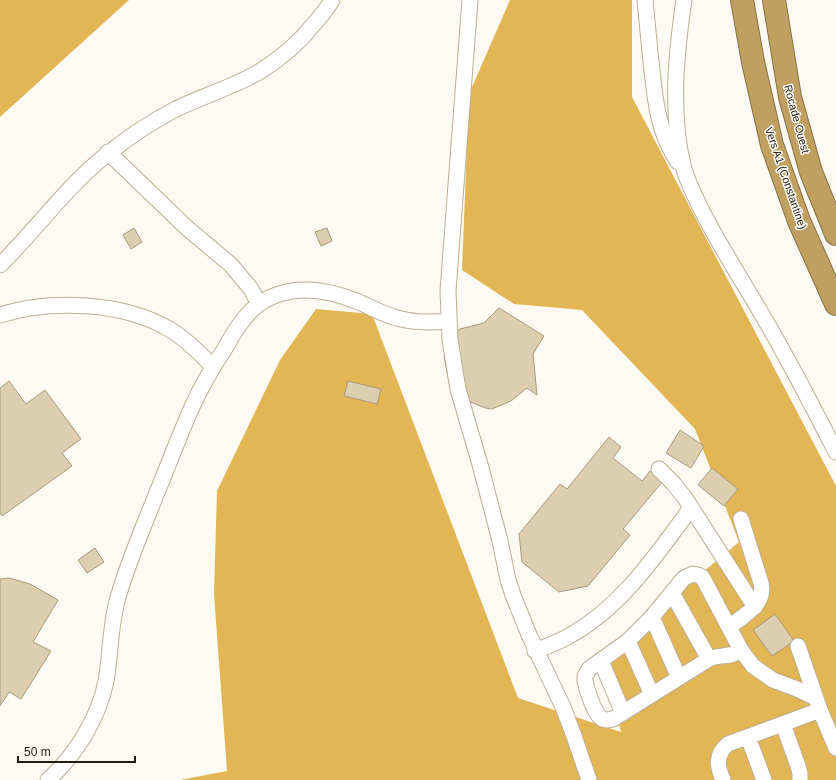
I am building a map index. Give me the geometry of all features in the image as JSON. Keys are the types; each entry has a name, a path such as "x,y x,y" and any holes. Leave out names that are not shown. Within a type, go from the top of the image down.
{"highway":[{"name":"Vers A1 (Constantine)","path":"742,0 753,62 772,145 798,221 836,304"},
{"name":"Rocade Ouest","path":"774,0 790,97 811,172 836,234"}],"lane":[{"path":"0,265 67,192 108,152 152,123 176,110 244,79 273,63 305,36 332,0"},
{"path":"470,0 448,291 452,352 458,389 481,468 508,580 535,651 563,707 589,780"},
{"path":"645,0 654,94 661,129 684,171 708,222 744,286 776,337 836,452"},
{"path":"684,0 678,57 676,110 679,146 684,171"},
{"path":"108,152 187,228 231,265 251,289 259,304"},
{"path":"48,780 64,764 81,740 96,714 106,680 113,619 125,575 193,405 232,335 247,316 259,304 282,293 313,290 359,302 389,316 402,319 425,322 449,321"},
{"path":"0,315 25,309 62,306 88,306 113,309 138,315 170,330 185,340 213,367"},
{"path":"659,469 679,490 755,607"},
{"path":"535,651 569,636 598,617 619,599 639,576 691,508"},
{"path":"729,627 755,607 761,599 762,588 741,519"},
{"path":"741,650 733,655 718,656 709,659 623,713 609,720 600,718 596,712 586,686 585,676 589,669 628,641 652,617 684,578 692,574 702,577 741,650 753,666 774,680 797,689 818,704"},
{"path":"672,594 709,659"},
{"path":"652,617 679,678"},
{"path":"628,641 652,695"},
{"path":"798,646 818,704 836,748"},
{"path":"601,661 623,713"},
{"path":"724,780 718,762 720,752 728,744 783,724 818,704"},
{"path":"783,724 798,766 800,780"},
{"path":"748,737 764,780"}],"shaded area":[{"path":"0,0 129,0 0,117"},
{"path":"510,0 632,0 632,97 836,486 836,780 180,780 227,771 214,594 217,491 280,360 316,309 372,314 518,698 621,732 605,672 642,623 739,542 695,429 582,310 514,304 462,270 469,94"}],"building":[{"path":"134,228 142,242 131,249 123,235"},
{"path":"327,228 332,241 321,246 315,232"},
{"path":"499,308 544,336 533,354 537,395 527,388 511,401 492,409 485,408 468,401 449,383 444,356 455,341 444,333 484,323"},
{"path":"9,381 26,404 45,390 81,439 62,453 72,466 2,516 0,513 0,388"},
{"path":"348,381 381,389 377,404 344,396"},
{"path":"680,430 704,446 691,468 666,453"},
{"path":"609,437 621,447 613,458 642,481 650,471 663,481 623,529 630,535 588,586 559,592 522,562 519,534 560,484 567,489"},
{"path":"712,468 738,489 724,506 698,485"},
{"path":"95,548 104,562 87,573 78,560"},
{"path":"9,578 30,584 58,600 33,642 51,651 21,699 9,692 0,706 0,579"},
{"path":"775,614 794,641 772,656 753,630"}]}
